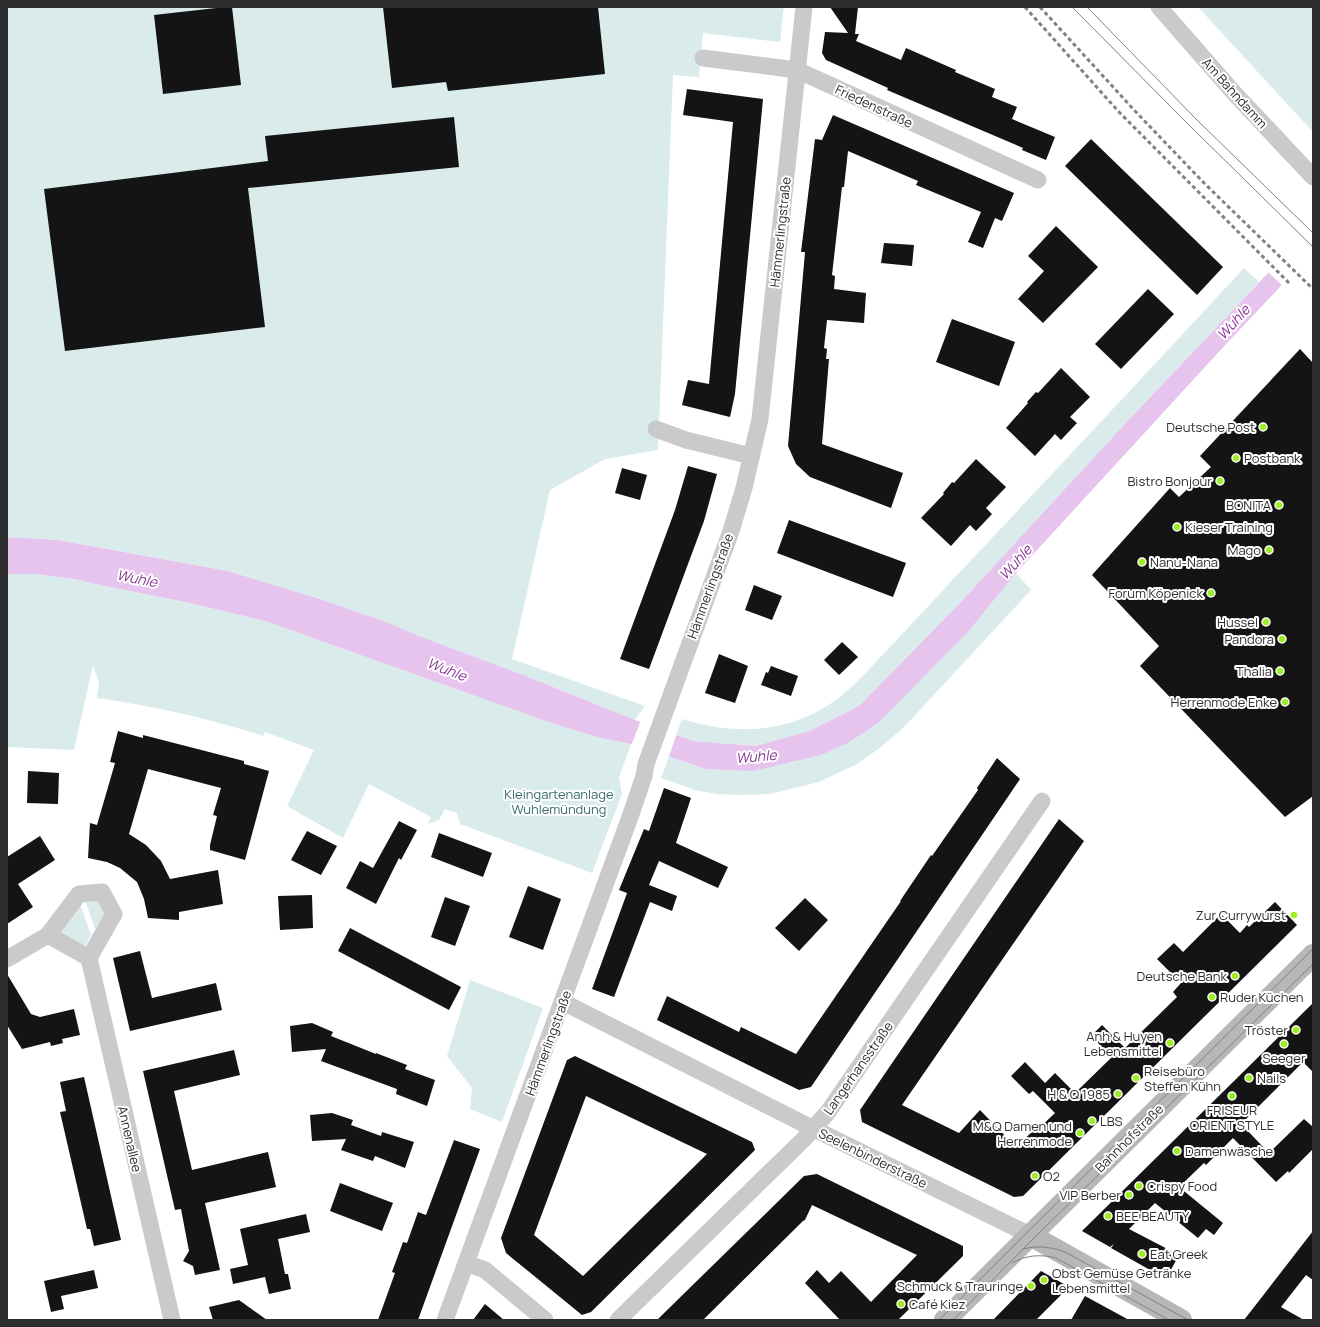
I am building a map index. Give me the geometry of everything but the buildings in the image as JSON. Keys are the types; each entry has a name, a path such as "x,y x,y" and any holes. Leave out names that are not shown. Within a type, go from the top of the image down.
{"main road":[{"name":"Bahnhofstraße","path":"945,1320 1313,956"},
{"name":"Seelenbinderstraße","path":"1030,1235 1180,1320"}],"street":[{"name":"Hämmerlingstraße","path":"445,1320 563,1002 630,817 644,776 646,764 664,713 731,531 760,419 771,329 804,7"},
{"name":"Am Bahndamm","path":"1159,7 1236,94 1313,177"},
{"name":"Friedenstraße","path":"703,58 797,70 1038,180"},
{"path":"656,428 686,440 751,456"},
{"name":"Langerhansstraße","path":"618,1320 814,1129 828,1112 1042,801"},
{"path":"7,960 48,935 79,894 102,892 114,914 89,958 48,935"},
{"name":"Annenallee","path":"89,958 172,1320"},
{"name":"Seelenbinderstraße","path":"563,1002 814,1129 1030,1235"},
{"path":"466,1263 485,1270 545,1320"}],"green space":[{"path":"7,7 784,7 780,42 703,33 699,77 673,75 658,450 605,459 550,490 512,659 645,706 635,720 389,623 317,598 228,571 58,540 7,537"},
{"path":"1198,7 1313,7 1313,132"},
{"path":"1244,268 1259,282 1122,427 958,605 859,706 809,731 756,746 693,741 676,735 682,719 700,724 735,729 771,727 805,717 822,709 840,697 864,675"},
{"path":"1016,573 1031,590 905,726 880,748 857,764 819,782 770,794 717,794 695,790 661,778 669,757 706,769 794,762 968,632"},
{"name":"Kleingartenanlage Wuhlemündung","path":"7,574 37,574 79,580 185,602 265,621 557,725 601,738 631,744 619,777 622,794 592,873 460,824 457,813 445,809 439,820 428,824 431,817 369,784 343,838 287,806 314,750 265,732 263,736 180,713 97,698 99,683 93,665 74,750 7,747"},
{"path":"98,899 105,914 95,929 85,900"},
{"path":"80,904 91,935 84,947 61,935 61,931"},
{"path":"470,980 543,1008 502,1122 470,1109 472,1088 447,1056"}],"water":[{"name":"Wuhle","path":"1313,219 1313,249 1279,288 1016,573 968,632 878,723 848,743 821,755 753,771 706,769 631,744 601,738 557,725 265,621 185,602 79,580 37,574 7,574 7,537 58,540 228,571 317,598 389,623 635,720 693,741 756,746 809,731 859,706 958,605 1122,427 1267,274"}],"pier":[{"path":"1312,218 1313,252 1283,286 1267,271"},
{"path":"641,720 677,733 668,759 631,746"}],"tram line":[{"path":"1072,7 1313,247"},
{"path":"1087,7 1197,120 1313,233"},
{"path":"939,1320 1313,949"},
{"path":"953,1320 1034,1238 1313,964"},
{"path":"1023,1249 1045,1247 1067,1253 1188,1320"},
{"path":"1012,1263 1023,1258 1034,1256 1056,1258 1169,1320"}],"railway":[{"path":"1025,7 1119,112 1291,285"},
{"path":"1040,7 1135,111 1204,183 1313,289"}],"place":[{"name":"Deutsche Post","path":"1263,427"},
{"name":"Postbank","path":"1236,458"},
{"name":"Bistro Bonjour","path":"1220,481"},
{"name":"BONITA","path":"1279,505"},
{"name":"Kieser Training","path":"1177,527"},
{"name":"Mago","path":"1269,550"},
{"name":"Nanu-Nana","path":"1142,562"},
{"name":"Forum Köpenick","path":"1211,593"},
{"name":"Hussel","path":"1266,622"},
{"name":"Pandora","path":"1282,639"},
{"name":"Thalia","path":"1280,671"},
{"name":"Herrenmode Enke","path":"1285,702"},
{"name":"Zur Currywurst","path":"1294,915"},
{"name":"Deutsche Bank","path":"1235,976"},
{"name":"Ruder Küchen","path":"1212,997"},
{"name":"Tröster","path":"1296,1030"},
{"name":"Anh & Huyen Lebensmittel","path":"1170,1043"},
{"name":"Seeger","path":"1284,1044"},
{"name":"Reisebüro Steffen Kühn","path":"1136,1078"},
{"name":"Nails","path":"1249,1078"},
{"name":"H & Q 1985","path":"1118,1094"},
{"name":"FRISEUR ORIENT STYLE","path":"1232,1096"},
{"name":"LBS","path":"1092,1121"},
{"name":"M&Q Damen und Herrenmode","path":"1080,1133"},
{"name":"Damenwäsche","path":"1177,1151"},
{"name":"O2","path":"1035,1176"},
{"name":"Crispy Food","path":"1139,1186"},
{"name":"VIP Berber","path":"1129,1195"},
{"name":"BEE BEAUTY","path":"1108,1216"},
{"name":"Eat Greek","path":"1142,1254"},
{"name":"Obst Gemüse Getränke Lebensmittel","path":"1044,1280"},
{"name":"Schmuck & Trauringe","path":"1031,1286"},
{"name":"Café Kiez","path":"901,1304"}]}
